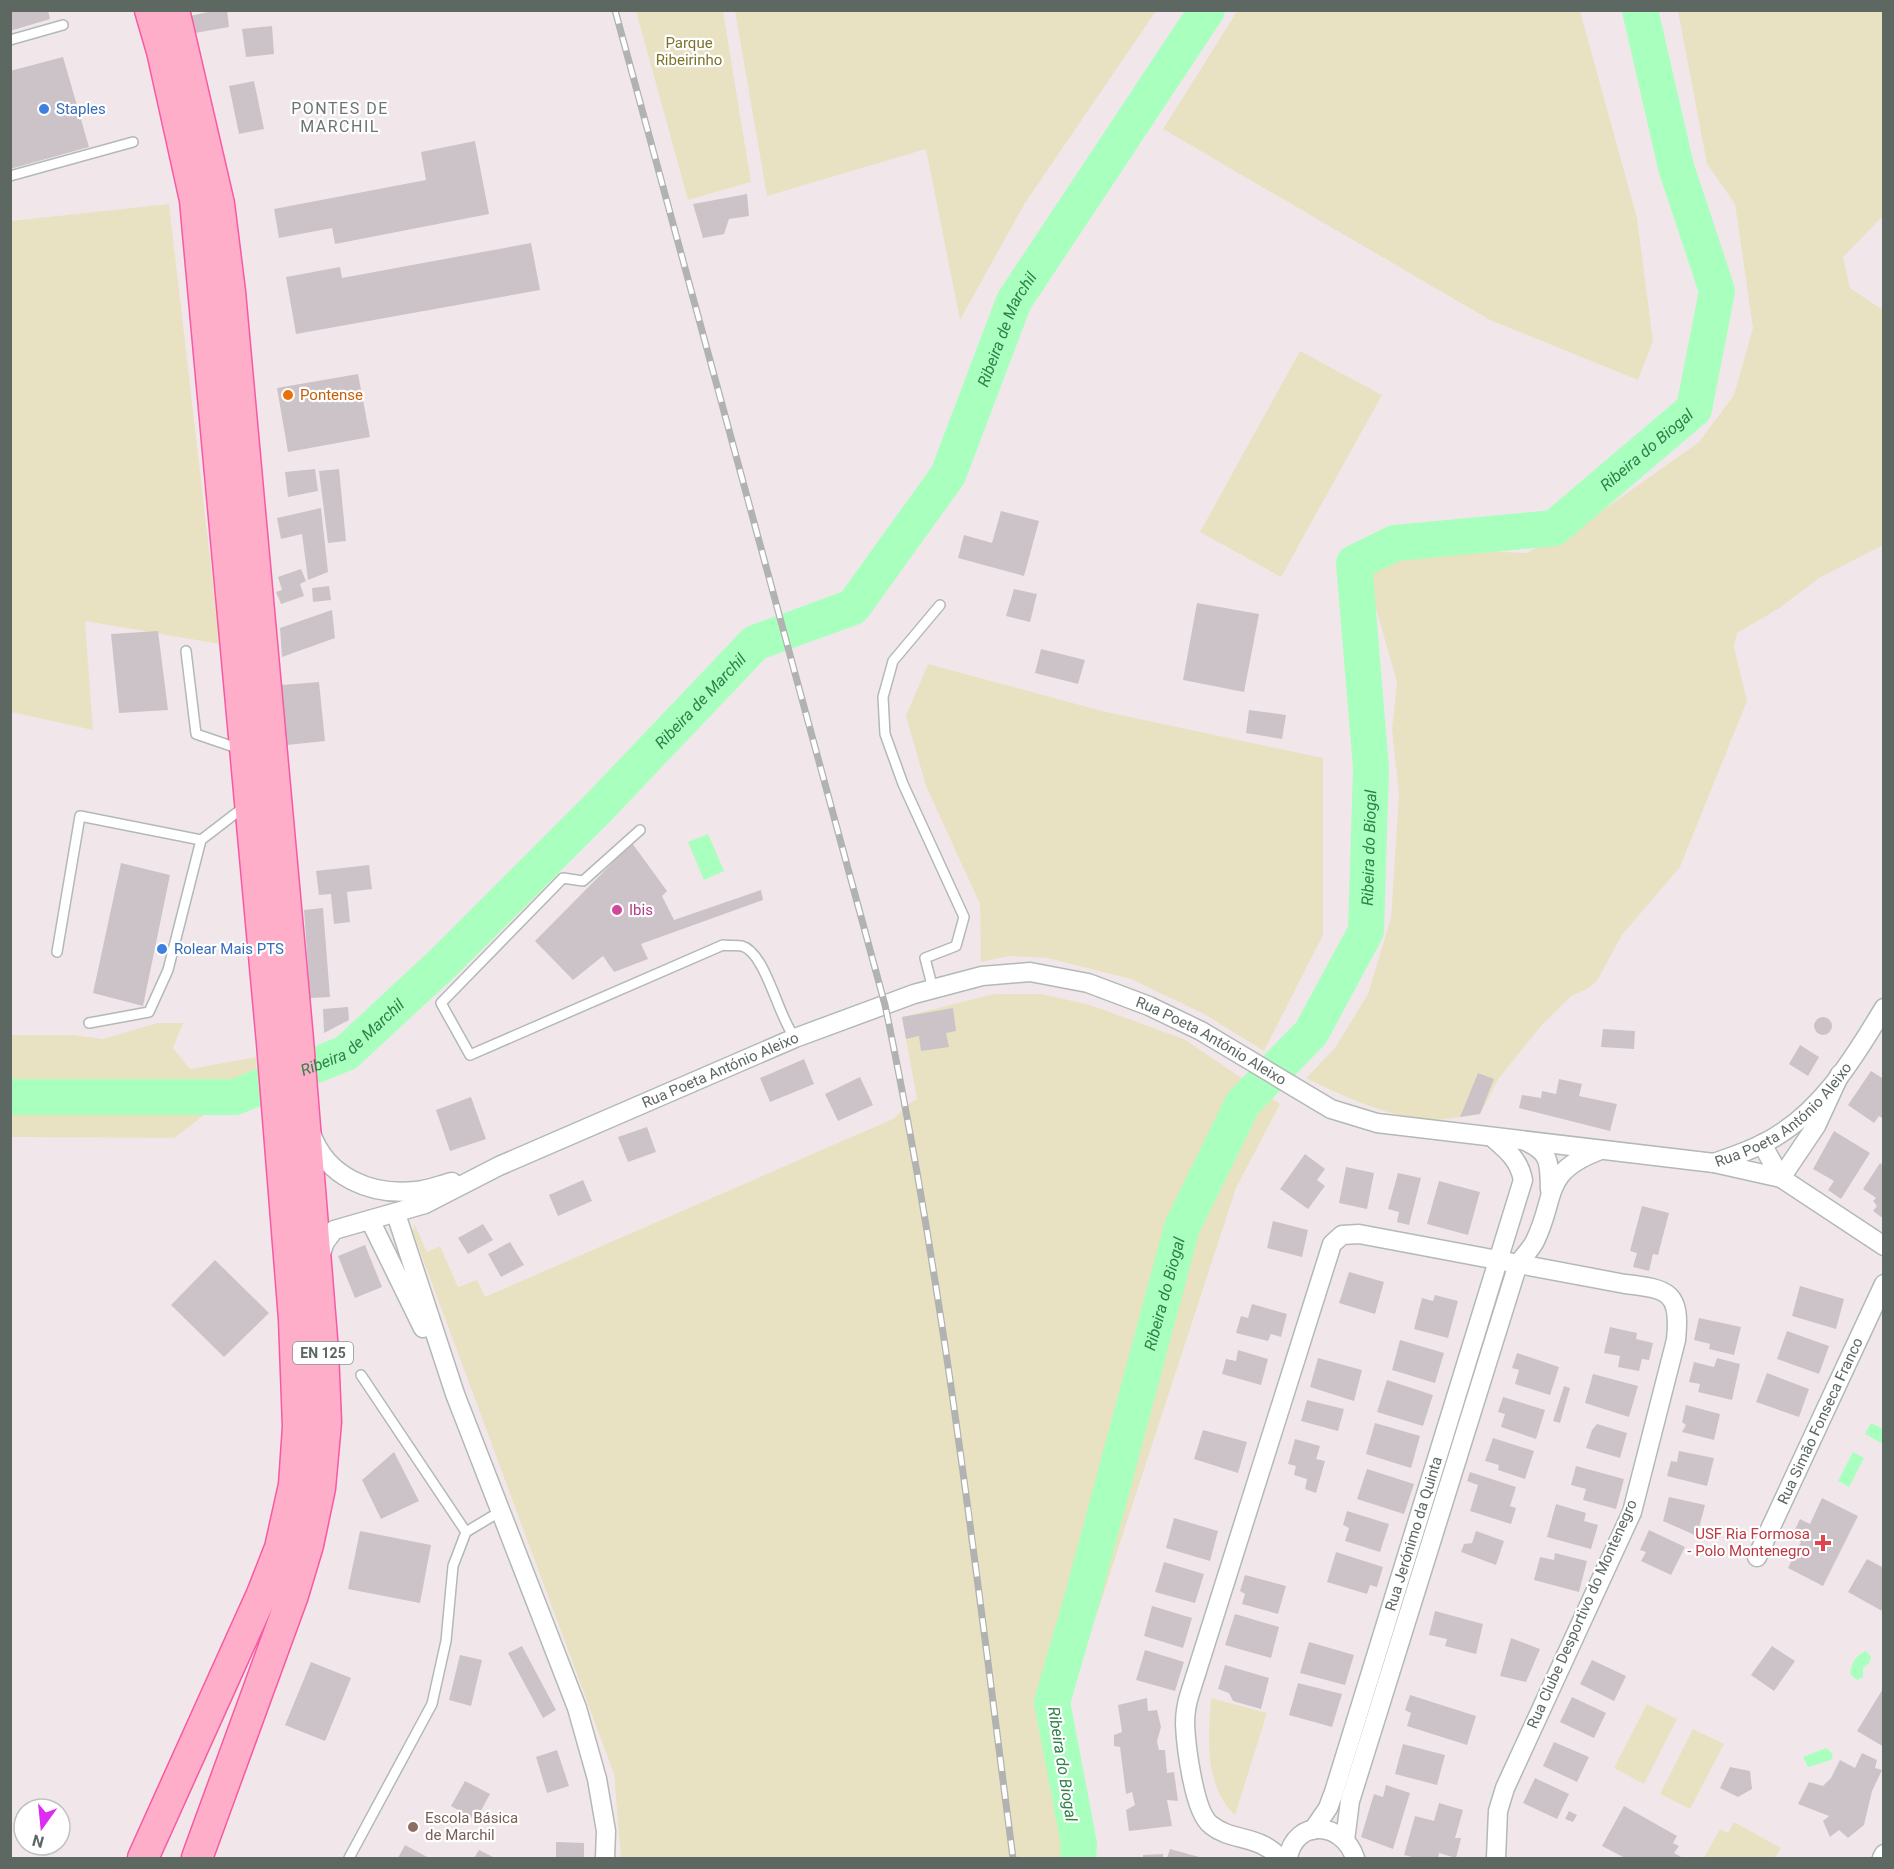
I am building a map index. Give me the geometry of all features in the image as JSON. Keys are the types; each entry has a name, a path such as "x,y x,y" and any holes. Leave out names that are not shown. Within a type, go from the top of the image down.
{"main road":[{"path":"150,10 162,51 195,200 250,802 285,1042"},
{"path":"144,1854 262,1594 280,1548 294,1485 298,1427 290,1109 230,292 216,193 174,10"},
{"name":"EN 125","path":"197,1858 293,1595 308,1545 320,1488 326,1422 316,1266 290,1109"}],"street":[{"name":"Rua Poeta António Aleixo","path":"316,1266 325,1242 334,1230 425,1204 499,1166 795,1038 933,989 982,976 1030,972 1088,983 1201,1031 1257,1067 1331,1109 1377,1123 1527,1142 1551,1150 1600,1150 1714,1163 1762,1144 1812,1110 1879,1027 1884,1008"},
{"path":"1781,1178 1816,1126 1840,1074"},
{"name":"Rua Poeta António Aleixo","path":"290,1109 328,1164 344,1177 362,1186 389,1191 416,1191 499,1166"},
{"path":"1493,1138 1513,1155 1520,1167 1523,1180"},
{"path":"1762,1144 1781,1178"},
{"name":"Rua Jerónimo da Quinta","path":"1288,1858 1293,1845 1308,1832 1334,1792 1523,1180 1532,1167 1551,1150"},
{"name":"Rua Jerónimo da Quinta","path":"1550,1192 1551,1150"},
{"name":"Rua Jerónimo da Quinta","path":"1345,1840 1350,1801 1518,1264 1536,1236 1550,1192 1559,1174 1582,1157 1600,1150"},
{"path":"1714,1163 1781,1178 1884,1246"},
{"path":"396,1214 455,1394 577,1708 597,1779 606,1831 605,1858"},
{"path":"370,1220 455,1394"},
{"name":"Rua Clube Desportivo do Montenegro","path":"1248,1838 1223,1832 1209,1824 1198,1805 1185,1723 1190,1693 1332,1244 1342,1235 1359,1234 1566,1273 1657,1287 1671,1297 1678,1313 1676,1340 1632,1512 1505,1788 1498,1811 1496,1858"},
{"path":"1475,1256 1489,1249 1505,1235 1508,1250 1518,1264"},
{"path":"1536,1236 1541,1255 1566,1273"},
{"name":"Rua Simão Fonseca Franco","path":"1758,1557 1884,1284"},
{"path":"1248,1838 1282,1839 1328,1829 1340,1834 1351,1846 1355,1858"},
{"path":"1248,1838 1265,1845 1280,1858"},
{"path":"1882,1858 1884,1854"}],"lane":[{"path":"10,40 63,25"},
{"path":"10,176 133,142"},
{"path":"933,989 925,958 956,946 963,917 892,754 885,734 883,697 893,661 940,605"},
{"path":"186,651 196,734 245,751"},
{"path":"89,1023 149,1012 168,970 201,840 250,802"},
{"path":"57,952 80,816 201,840"},
{"path":"640,830 583,881 563,878 441,1003 470,1055 723,945 743,946 758,959 786,1026 795,1038"},
{"path":"361,1375 466,1532"},
{"path":"349,1858 432,1704 446,1641 453,1566 466,1532 501,1511"}],"green space":[{"path":"735,10 1156,11 1025,203 960,320 926,149 767,196"},
{"path":"1238,10 1580,11 1637,218 1653,341 1638,380 1490,320 1163,129"},
{"name":"Parque Ribeirinho","path":"636,11 723,11 751,182 688,200"},
{"path":"1678,11 1883,11 1883,216 1843,257 1850,288 1883,310 1883,545 1819,578 1778,609 1737,633 1734,647 1747,701 1680,867 1622,935 1597,981 1589,988 1571,996 1541,1026 1499,1078 1480,1114 1434,1120 1402,1116 1351,1099 1306,1078 1335,1048 1368,994 1391,918 1399,795 1392,729 1397,682 1366,574 1381,562 1439,549 1526,553 1575,530 1699,442 1734,395 1753,328 1735,204 1707,164"},
{"path":"169,204 220,644 85,621 93,730 11,712 11,221"},
{"path":"1300,351 1382,395 1281,577 1200,532"},
{"path":"928,664 1102,711 1323,758 1323,935 1264,1051 1204,1014 1131,979 1047,958 1009,956 981,962 980,904 926,786 906,716"},
{"path":"994,994 1042,994 1090,1005 1184,1039 1280,1104 1236,1188 1068,1702 1095,1858 621,1858 614,1774 413,1232 414,1223 427,1252 440,1246 458,1287 477,1280 485,1297 895,1118 907,1105 917,1099 902,1017"},
{"path":"157,1023 183,1023 173,1048 190,1069 256,1057 258,1104 208,1112 174,1138 11,1137 11,1035 73,1035 103,1039"},
{"path":"1211,1698 1267,1713 1235,1815 1225,1803 1213,1776 1209,1744"},
{"path":"1647,1704 1677,1719 1644,1784 1614,1768"},
{"path":"1693,1729 1724,1744 1690,1809 1660,1794"},
{"path":"1734,1822 1781,1848 1775,1858 1704,1858 1720,1829 1728,1833"}],"shaded area":[{"path":"708,834 724,871 704,880 688,842"},
{"path":"1871,1423 1883,1429 1883,1444 1865,1434"},
{"path":"1853,1452 1864,1458 1849,1487 1838,1481"},
{"path":"1866,1651 1871,1657 1869,1663 1863,1668 1863,1677 1857,1680 1850,1674 1852,1666 1857,1657"},
{"path":"1826,1748 1833,1754 1831,1760 1808,1767 1803,1757"}],"building":[{"path":"10,10 48,10 50,19 10,31"},
{"path":"227,10 229,27 195,33 190,16"},
{"path":"272,26 274,54 246,57 242,29"},
{"name":"Staples","path":"63,57 89,147 10,169 10,71"},
{"path":"254,81 264,129 239,134 229,86"},
{"path":"475,141 489,214 335,244 332,228 279,238 274,209 426,180 421,152"},
{"path":"747,194 749,216 729,219 724,234 703,238 693,204"},
{"path":"531,243 540,290 296,334 286,277 340,267 342,278"},
{"path":"358,374 370,437 288,452 277,388"},
{"path":"315,469 318,491 288,497 285,472"},
{"path":"339,469 346,541 328,543 319,471"},
{"path":"321,508 328,572 308,580 302,534 281,539 277,518"},
{"path":"1001,511 1039,521 1024,576 958,558 964,535 992,543"},
{"path":"301,569 306,581 300,584 304,596 281,604 276,592 282,590 278,577"},
{"path":"329,586 331,600 313,602 312,588"},
{"path":"1014,589 1037,594 1030,622 1006,616"},
{"path":"1197,603 1259,614 1244,692 1183,680"},
{"path":"332,610 335,638 282,657 280,628"},
{"path":"158,631 168,710 119,713 111,634"},
{"path":"1041,649 1085,660 1078,684 1035,673"},
{"path":"319,682 325,741 287,745 281,685"},
{"path":"1249,710 1286,715 1282,739 1246,733"},
{"name":"Ibis","path":"632,843 667,891 662,896 674,920 761,890 763,900 641,944 648,959 614,972 603,956 573,980 535,941"},
{"path":"121,863 170,875 143,1006 93,993"},
{"path":"369,865 372,889 347,892 350,922 334,924 331,894 319,895 316,871"},
{"path":"323,908 330,997 310,998 304,910"},
{"path":"348,1007 349,1020 324,1033 323,1009"},
{"path":"953,1008 956,1031 946,1033 949,1047 921,1051 919,1036 906,1039 902,1017"},
{"path":"1823,1017 1829,1020 1832,1026 1829,1032 1823,1035 1817,1032 1814,1026 1817,1020"},
{"path":"1603,1029 1635,1031 1634,1049 1601,1047"},
{"path":"1800,1045 1819,1057 1808,1076 1789,1064"},
{"path":"804,1059 814,1084 770,1102 760,1078"},
{"path":"1871,1071 1884,1079 1884,1119 1879,1116 1874,1123 1848,1105"},
{"path":"1478,1073 1494,1079 1480,1114 1460,1117"},
{"path":"860,1077 873,1105 838,1121 825,1094"},
{"path":"1559,1079 1582,1084 1579,1096 1617,1104 1610,1131 1519,1108 1522,1095 1541,1098 1542,1091 1556,1094"},
{"path":"471,1097 486,1139 450,1151 436,1110"},
{"path":"647,1127 656,1152 628,1162 618,1137"},
{"path":"1834,1131 1870,1153 1841,1199 1828,1190 1834,1181 1813,1169"},
{"path":"1305,1154 1325,1169 1317,1180 1325,1186 1308,1209 1280,1189"},
{"path":"1880,1163 1884,1166 1884,1219 1873,1211 1877,1206 1873,1201 1876,1198 1863,1189"},
{"path":"1346,1167 1374,1173 1367,1209 1339,1203"},
{"path":"1398,1173 1421,1178 1409,1225 1397,1222 1399,1212 1388,1209"},
{"path":"583,1180 592,1201 558,1216 549,1195"},
{"path":"1439,1181 1480,1192 1468,1235 1427,1224"},
{"path":"1642,1206 1669,1213 1658,1255 1653,1254 1649,1271 1633,1267 1637,1253 1630,1251"},
{"path":"1273,1221 1308,1230 1302,1257 1267,1248"},
{"path":"483,1224 493,1240 468,1254 458,1238"},
{"path":"510,1242 524,1265 501,1277 488,1254"},
{"path":"365,1245 382,1287 355,1298 338,1256"},
{"path":"215,1260 269,1313 224,1357 171,1305"},
{"path":"1349,1272 1384,1282 1375,1314 1339,1303"},
{"path":"1800,1286 1844,1299 1836,1329 1792,1316"},
{"path":"1435,1295 1458,1301 1448,1338 1414,1329 1422,1298 1433,1301"},
{"path":"1252,1304 1287,1314 1281,1337 1271,1334 1268,1341 1236,1333 1241,1316 1248,1318"},
{"path":"1699,1318 1741,1327 1734,1355 1709,1349 1710,1344 1694,1340"},
{"path":"1610,1327 1637,1333 1636,1339 1653,1343 1649,1360 1642,1359 1639,1371 1618,1367 1620,1356 1604,1353"},
{"path":"1787,1331 1829,1346 1819,1374 1777,1359"},
{"path":"1400,1340 1444,1353 1435,1383 1392,1370"},
{"path":"1238,1350 1268,1359 1261,1385 1222,1374 1226,1359 1236,1361"},
{"path":"1517,1353 1559,1367 1550,1395 1515,1384 1519,1370 1512,1368"},
{"path":"1318,1358 1362,1370 1354,1401 1310,1387"},
{"path":"1717,1358 1740,1364 1732,1400 1698,1392 1700,1384 1689,1382 1694,1362 1714,1367"},
{"path":"1767,1373 1809,1389 1799,1417 1756,1402"},
{"path":"1593,1374 1638,1386 1629,1417 1585,1403"},
{"path":"1387,1380 1433,1395 1423,1426 1377,1412"},
{"path":"1564,1386 1570,1388 1560,1423 1553,1421"},
{"path":"1503,1397 1545,1410 1536,1439 1501,1427 1505,1414 1498,1412"},
{"path":"1307,1400 1344,1409 1338,1431 1301,1421"},
{"path":"1686,1405 1720,1414 1714,1440 1682,1432 1686,1425 1682,1422"},
{"path":"1375,1423 1420,1436 1411,1468 1366,1454"},
{"path":"1597,1424 1627,1433 1620,1458 1586,1448 1592,1430"},
{"path":"1203,1430 1247,1442 1238,1473 1194,1459"},
{"path":"1493,1438 1534,1451 1525,1479 1498,1470 1499,1465 1485,1461"},
{"path":"1295,1439 1320,1446 1316,1459 1325,1461 1316,1493 1305,1489 1307,1479 1294,1475 1296,1466 1288,1464"},
{"path":"1679,1451 1714,1458 1707,1486 1667,1476 1671,1461 1677,1462"},
{"path":"394,1452 419,1501 381,1519 362,1480"},
{"path":"1576,1466 1624,1479 1616,1509 1583,1500 1586,1489 1571,1485"},
{"path":"1367,1469 1414,1484 1404,1514 1357,1499"},
{"path":"1470,1472 1516,1487 1510,1506 1516,1508 1511,1524 1470,1511 1478,1485 1467,1481"},
{"path":"1669,1497 1705,1505 1697,1536 1663,1521"},
{"path":"1822,1498 1858,1516 1823,1586 1788,1568 1801,1542 1791,1538 1800,1519 1810,1524"},
{"path":"1556,1504 1586,1513 1584,1521 1598,1525 1591,1549 1547,1537"},
{"path":"1347,1511 1389,1524 1380,1552 1345,1541 1349,1528 1343,1525"},
{"path":"1174,1518 1218,1531 1210,1561 1166,1548"},
{"path":"1649,1530 1685,1547 1671,1575 1641,1561 1646,1552 1640,1550"},
{"path":"360,1531 431,1545 420,1603 348,1589"},
{"path":"1476,1531 1504,1541 1496,1565 1461,1552 1464,1544 1472,1543"},
{"path":"1336,1552 1383,1567 1377,1587 1370,1585 1367,1594 1327,1582"},
{"path":"1555,1553 1587,1561 1579,1592 1534,1580 1540,1557 1554,1560"},
{"path":"1867,1559 1884,1568 1884,1612 1848,1592"},
{"path":"1164,1562 1204,1574 1195,1603 1155,1592"},
{"path":"1245,1575 1286,1586 1278,1614 1242,1604 1245,1594 1240,1591"},
{"path":"1152,1606 1192,1618 1183,1648 1144,1636"},
{"path":"1435,1611 1483,1624 1476,1654 1445,1646 1447,1639 1429,1635"},
{"path":"1235,1614 1279,1627 1271,1658 1225,1645"},
{"path":"1511,1638 1540,1649 1526,1682 1500,1676"},
{"path":"1309,1642 1354,1655 1345,1685 1300,1673"},
{"path":"522,1646 556,1710 543,1718 508,1653"},
{"path":"1772,1646 1795,1661 1774,1691 1751,1675"},
{"path":"1145,1650 1184,1662 1175,1691 1136,1680"},
{"path":"460,1655 482,1660 471,1706 449,1700"},
{"path":"1592,1660 1626,1676 1614,1701 1580,1684"},
{"path":"311,1662 351,1678 325,1741 285,1725"},
{"path":"1225,1665 1269,1678 1261,1709 1233,1701 1229,1693 1218,1689"},
{"path":"1298,1683 1342,1694 1332,1727 1289,1715"},
{"path":"1884,1687 1884,1747 1857,1731"},
{"path":"1410,1695 1476,1716 1467,1745 1407,1726 1411,1713 1405,1710"},
{"path":"1572,1697 1606,1713 1594,1738 1560,1722"},
{"path":"1147,1698 1148,1711 1157,1710 1161,1727 1157,1741 1159,1750 1165,1750 1167,1773 1174,1772 1178,1801 1167,1800 1172,1826 1129,1831 1126,1810 1135,1805 1132,1792 1126,1794 1120,1747 1114,1746 1114,1735 1122,1732 1118,1705"},
{"path":"1554,1742 1589,1757 1577,1782 1543,1766"},
{"path":"1403,1744 1445,1755 1437,1785 1395,1774"},
{"path":"557,1750 569,1786 547,1793 536,1757"},
{"path":"1862,1753 1877,1760 1875,1768 1882,1770 1872,1791 1864,1825 1848,1838 1839,1830 1830,1837 1823,1821 1829,1816 1798,1804 1809,1782 1823,1786 1831,1778 1840,1760 1855,1768"},
{"path":"1730,1767 1750,1771 1752,1789 1738,1797 1720,1788"},
{"path":"1535,1778 1569,1794 1557,1819 1523,1803"},
{"path":"465,1781 490,1794 476,1820 451,1806"},
{"path":"1386,1785 1410,1793 1393,1849 1361,1837 1374,1794 1383,1797"},
{"path":"1439,1803 1463,1810 1455,1838 1461,1838 1456,1858 1439,1853 1438,1858 1416,1858 1404,1855 1415,1816 1434,1821"},
{"path":"1624,1806 1677,1836 1673,1843 1679,1846 1674,1853 1683,1858 1625,1858 1602,1846"},
{"path":"1569,1811 1577,1815 1573,1822 1565,1819"},
{"path":"556,1842 584,1843 584,1858 556,1858"},
{"path":"405,1845 429,1858 398,1858"},
{"path":"1170,1849 1203,1858 1167,1858"},
{"path":"479,1850 495,1858 474,1858"},
{"path":"1163,1854 1163,1858 1143,1858 1143,1855"}],"waterway":[{"name":"Ribeira de Marchil","path":"10,1097 235,1097 346,1053 442,964 598,808 755,643 853,607 948,475 1014,301 1207,10"},
{"name":"Ribeira do Biogal","path":"1078,1858 1079,1844 1052,1702 1182,1227 1243,1103 1311,1033 1366,931 1371,768 1354,563 1395,543 1554,528 1694,409 1717,291 1676,167 1640,10"},
{"path":"10,1080 23,1097"}],"railway":[{"path":"615,10 885,1005 925,1217 942,1324 1013,1858"}],"place":[{"name":"Staples","path":"44,109"},
{"name":"Pontense","path":"288,395"},
{"name":"Ibis","path":"617,910"},
{"name":"Rolear Mais PTS","path":"162,949"},
{"name":"USF Ria Formosa - Polo Montenegro","path":"1823,1543"},
{"name":"Escola Básica de Marchil","path":"413,1827"}],"district":[{"name":"PONTES DE MARCHIL","path":"340,117"}]}
